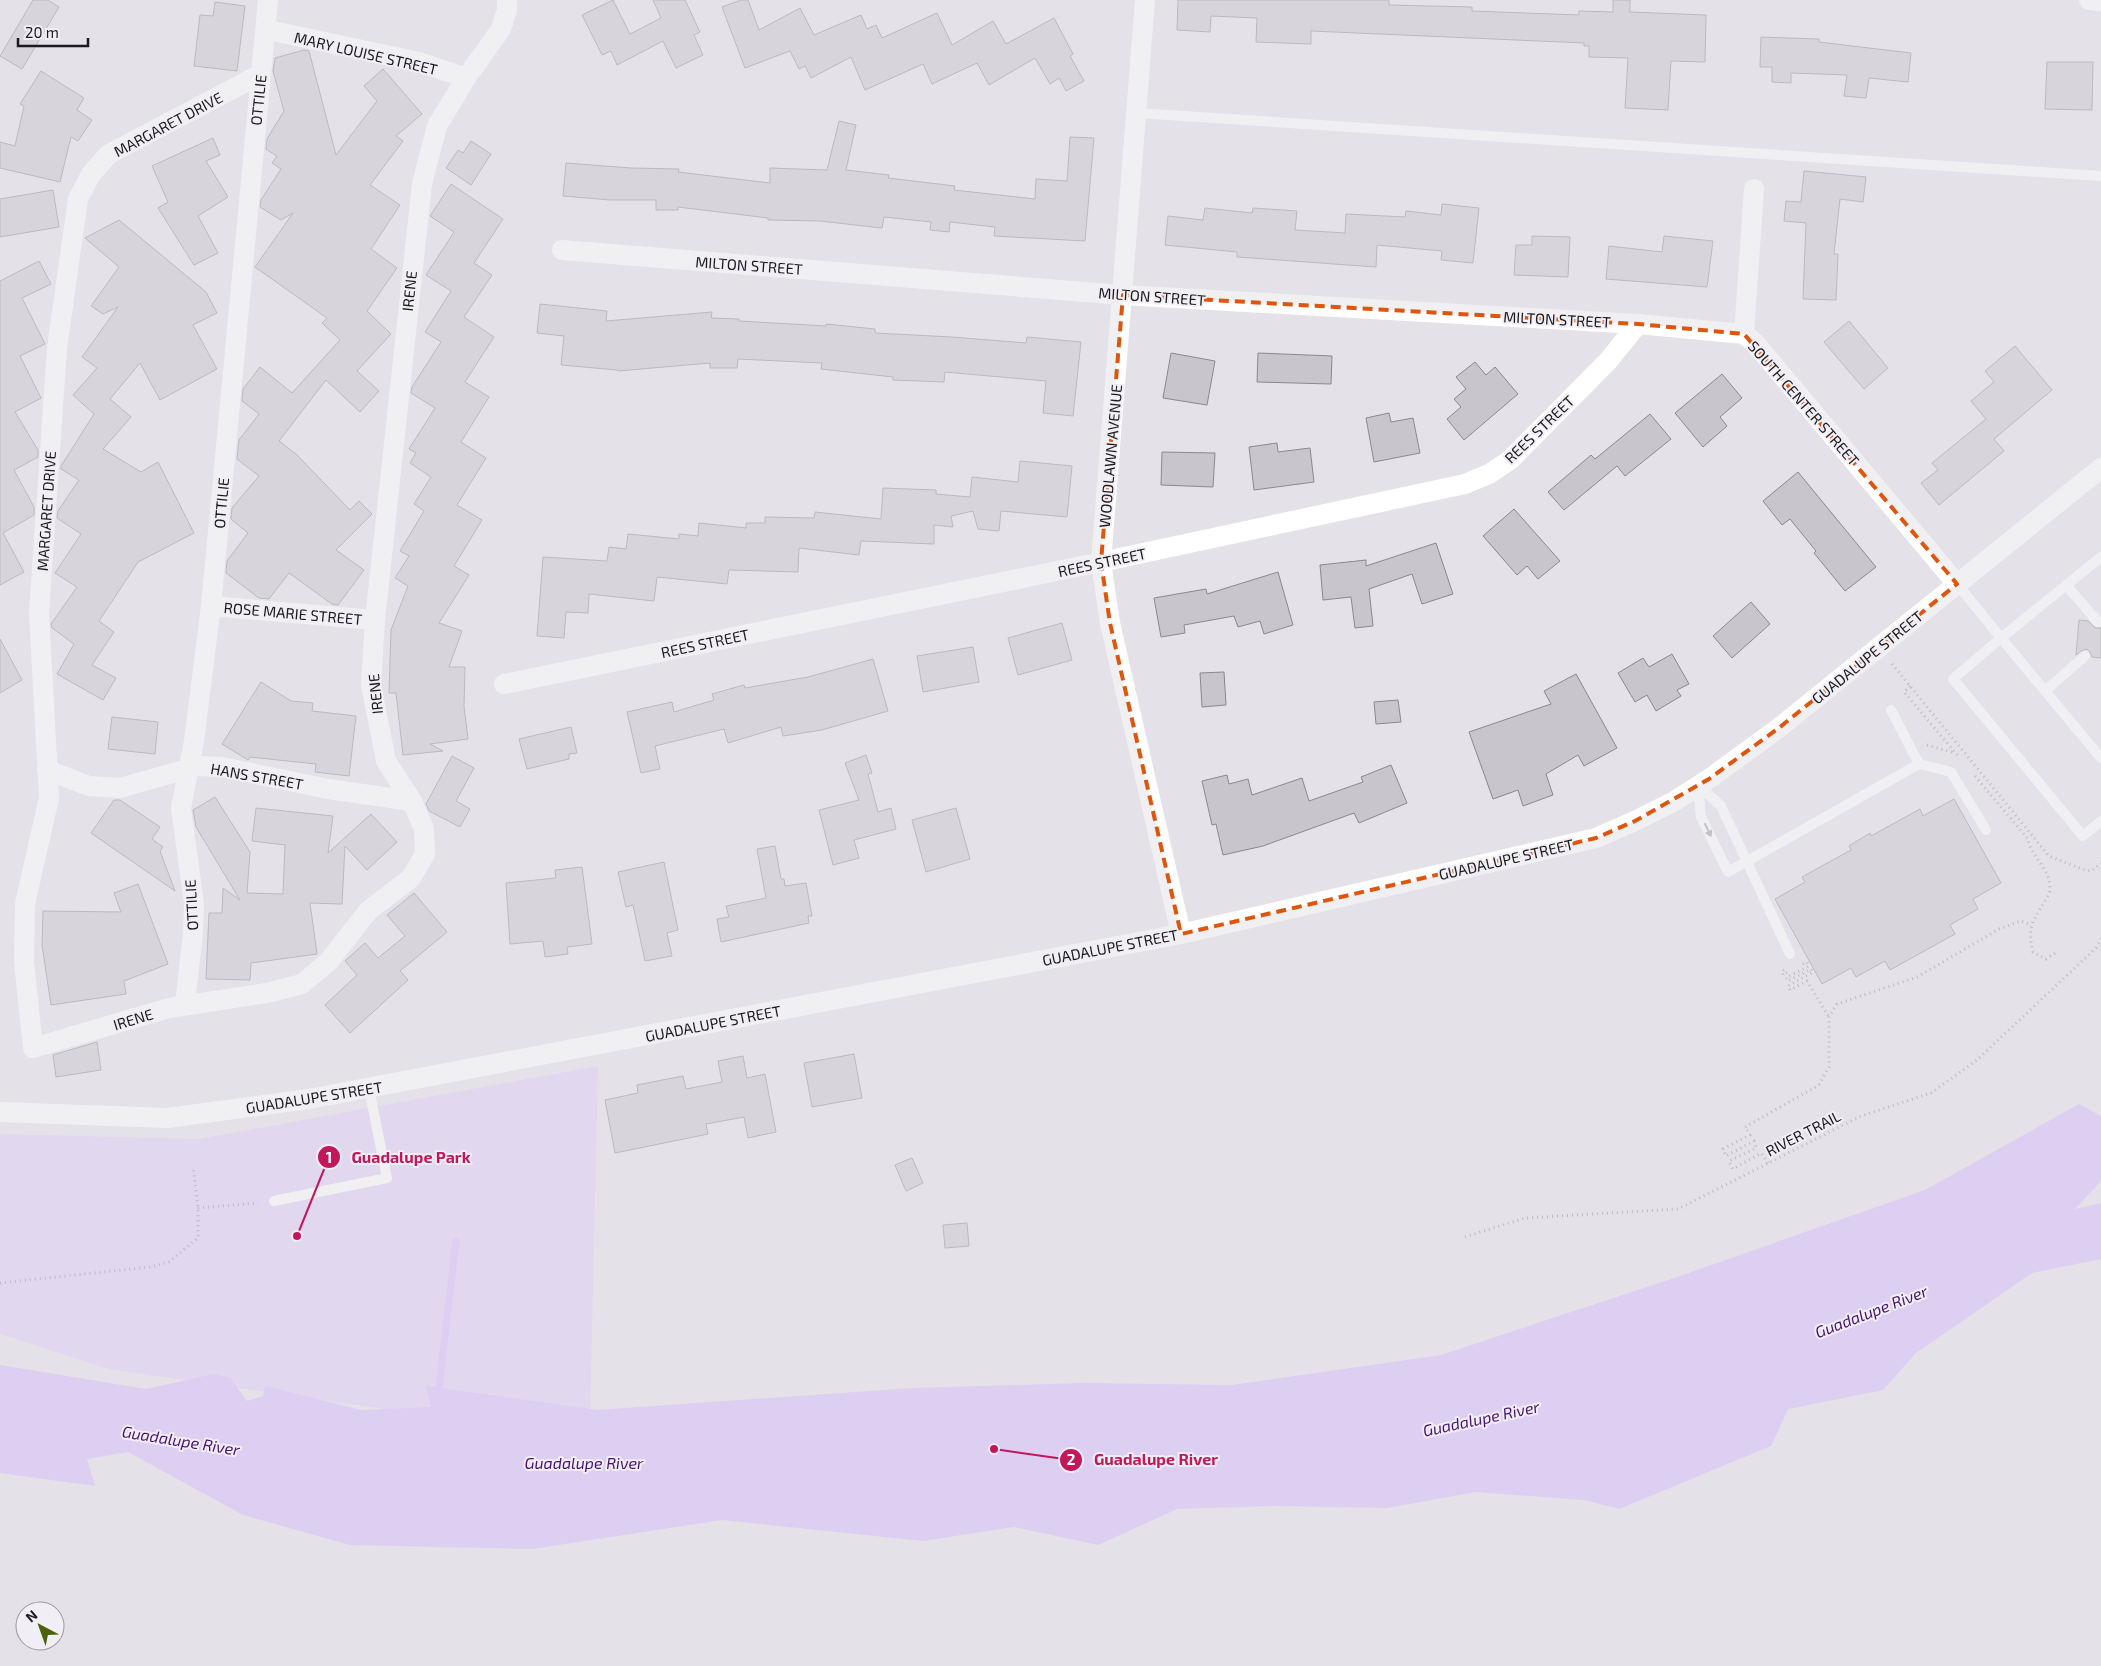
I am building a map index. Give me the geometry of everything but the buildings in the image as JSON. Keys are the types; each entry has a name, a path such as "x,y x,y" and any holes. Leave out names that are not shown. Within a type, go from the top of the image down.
{"street":[{"name":"OTTILIE","path":"185,1004 193,933 194,904 181,808 194,741 211,606 268,0"},
{"name":"IRENE","path":"33,1048 185,1004 267,993 302,984 329,961 368,911 411,878 424,854 424,829 412,801 386,761 374,704 371,685 375,620 422,184 438,126 466,78 502,29 507,0"},
{"name":"WOODLAWN AVENUE","path":"1145,0 1101,562 1110,623 1181,934"},
{"path":"2089,0 2101,1"},
{"name":"MARY LOUISE STREET","path":"266,32 419,62 466,78"},
{"name":"MARGARET DRIVE","path":"33,1048 24,962 25,904 49,798 39,613 57,348 78,199 91,174 109,154 261,74"},
{"name":"SOUTH CENTER STREET","path":"1754,189 1744,334 1755,343 1957,584"},
{"name":"MILTON STREET","path":"562,250 1123,295 1638,324 1744,334"},
{"name":"REES STREET","path":"504,684 1101,562 1465,484 1489,474 1510,460 1608,361 1638,324"},
{"name":"GUADALUPE STREET","path":"0,1112 167,1118 310,1099 369,1089 1181,934 1596,838 1635,822 1698,786 1780,728 2101,468"},
{"name":"ROSE MARIE STREET","path":"211,606 375,620"},
{"name":"HANS STREET","path":"47,770 89,786 120,788 198,766 222,767 328,789 412,801"}],"lane":[{"path":"1137,113 2101,176"},
{"path":"2101,557 1953,679 2083,836 2101,821"},
{"path":"1957,584 2101,758"},
{"path":"2066,586 2098,622"},
{"path":"2045,691 2085,656"},
{"path":"1890,710 1919,764"},
{"path":"1698,786 1701,818 1728,872 1919,764 1951,772 1986,830"},
{"path":"1698,786 1721,806 1790,954"},
{"path":"274,1201 387,1178 369,1089"}],"path":[{"path":"1879,647 2049,856 2087,871 2093,870 2101,863"},
{"path":"1829,1017 1837,1004 1917,976 1999,929 2021,921 2031,925"},
{"name":"RIVER TRAIL","path":"1464,1236 1525,1218 1678,1209 1862,1116 1931,1093 1977,1060 2089,954 2101,939"},
{"path":"1768,1164 1762,1153 1733,1169 1730,1161 1756,1148 1754,1142 1726,1156 1723,1149 1750,1135 1746,1126 1819,1085 1829,1067 1829,1017 1808,982 1790,990 1788,986 1813,972 1811,969 1788,981 1786,978 1809,966 1807,962 1783,975 1782,971 1788,968"},
{"path":"0,1283 150,1267 169,1262 198,1238 198,1208 193,1167"},
{"path":"198,1208 274,1201"}],"highlighted area":[{"path":"1123,295 1638,324 1744,334 1957,584 1780,727 1709,779 1635,821 1596,838 1181,934 1110,623 1101,562"}],"shaded area":[{"path":"598,1066 590,1418 418,1414 109,1369 0,1334 0,1134 199,1139"}],"water":[{"path":"2079,1104 2101,1116 2101,1181 2075,1209 2101,1203 2101,1259 2032,1273 1916,1353 1883,1390 1788,1409 1771,1446 1619,1509 1584,1500 1476,1492 1387,1508 1275,1506 1177,1509 1098,1545 1014,1527 923,1541 722,1520 532,1549 350,1545 243,1515 128,1452 87,1459 95,1486 0,1473 0,1365 146,1389 214,1374 230,1378 247,1401 263,1396 265,1386 361,1410 431,1407 426,1386 597,1410 912,1388 1083,1383 1232,1385 1441,1355 1680,1276 1925,1190"}],"waterway":[{"path":"443,1396 439,1388 456,1241"}],"place":[{"name":"Guadalupe Park","path":"297,1236"},
{"name":"Guadalupe River","path":"994,1449"}]}
